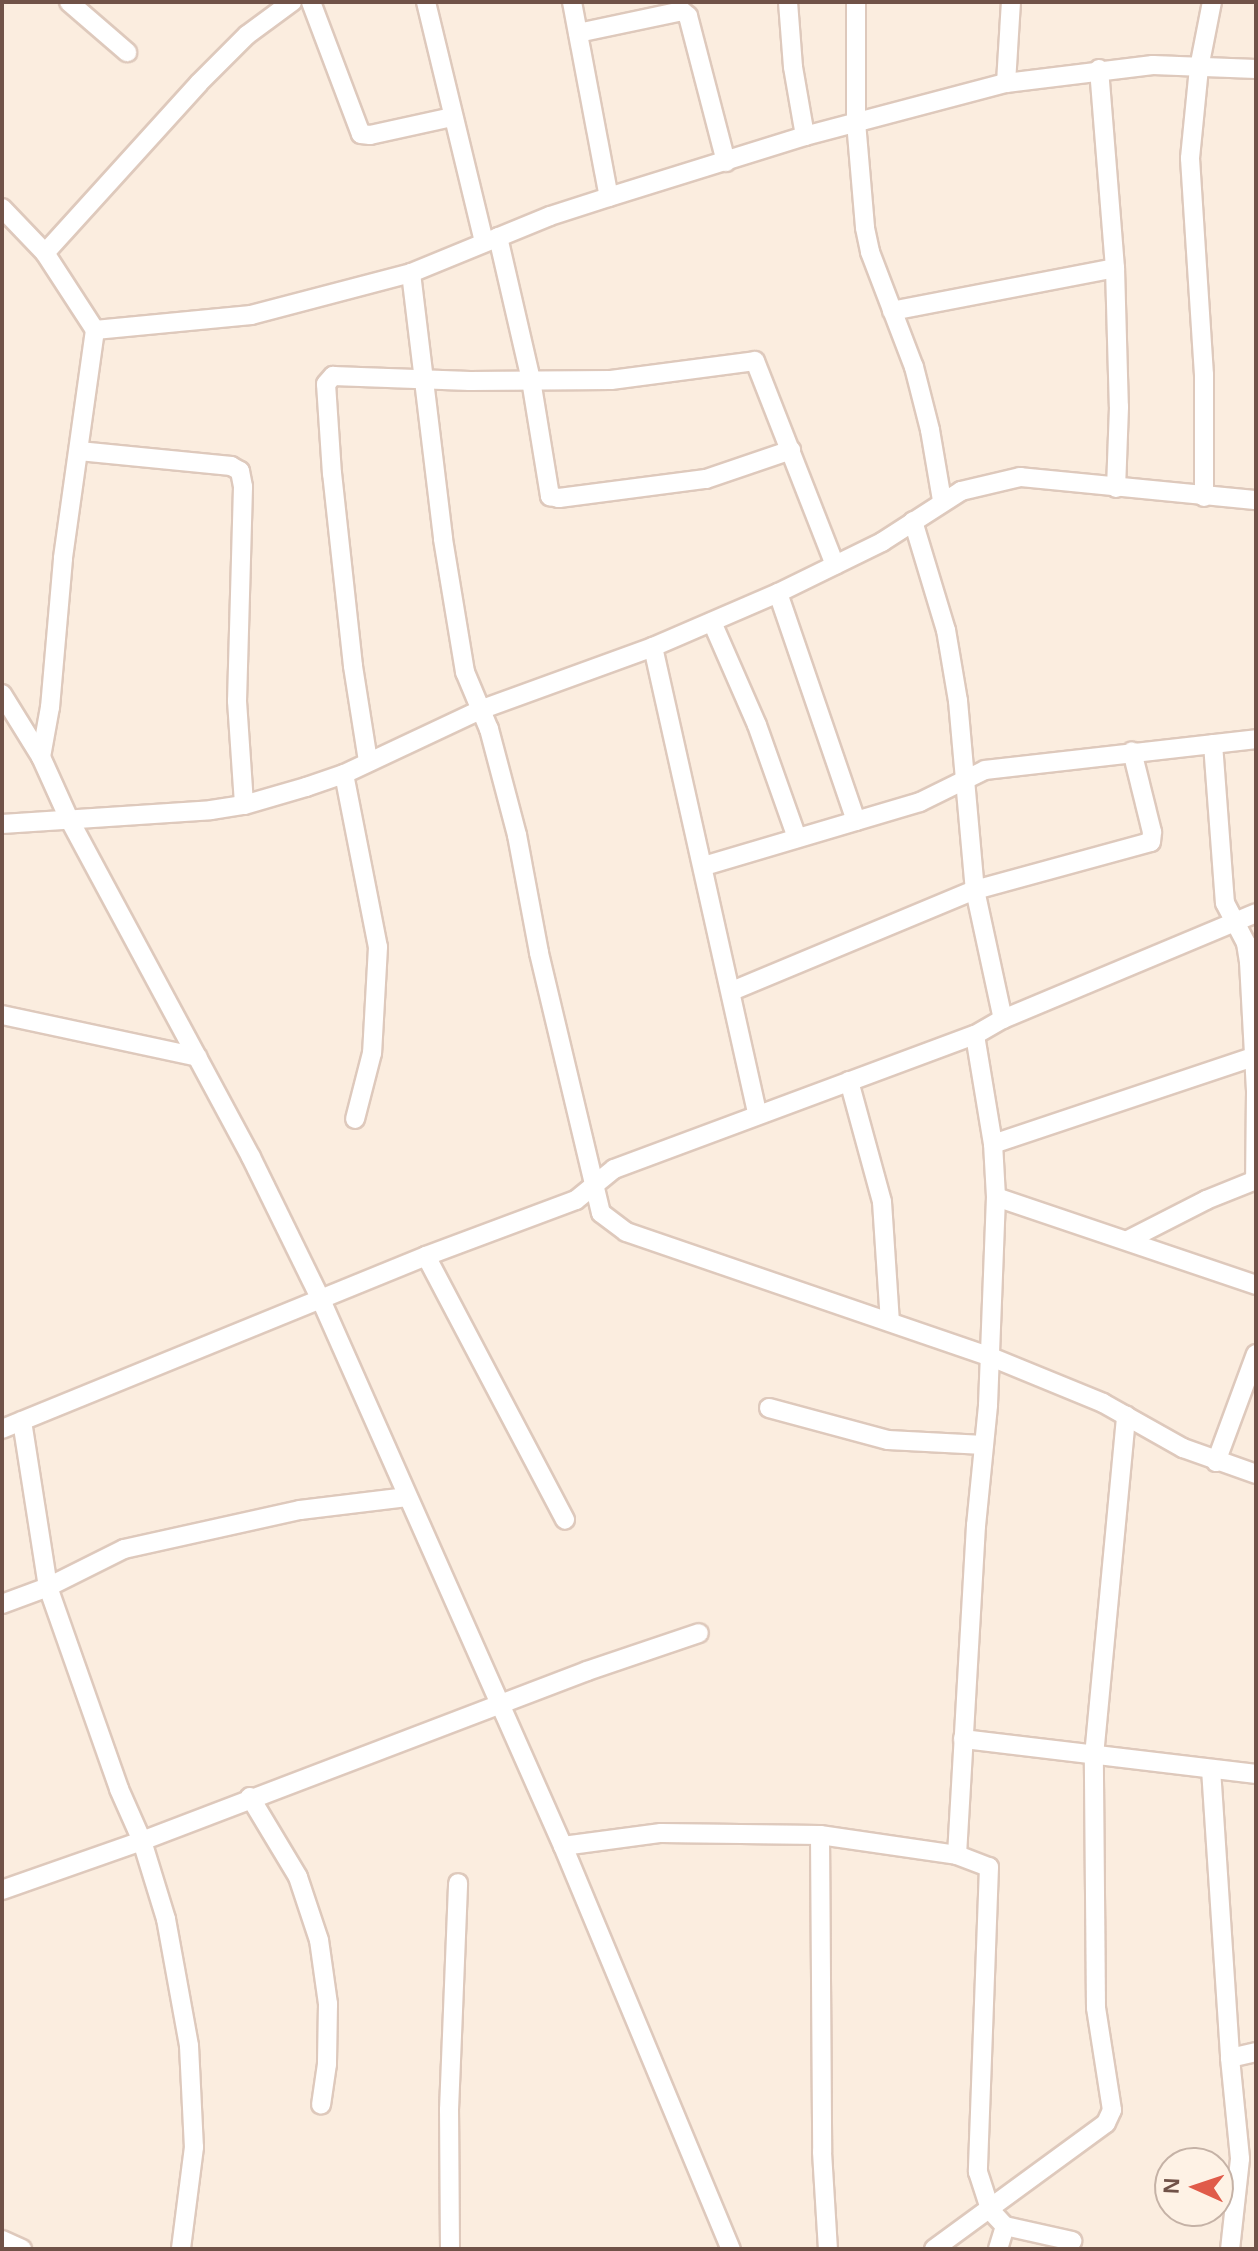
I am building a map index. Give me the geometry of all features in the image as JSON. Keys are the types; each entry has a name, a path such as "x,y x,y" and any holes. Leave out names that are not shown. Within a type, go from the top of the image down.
{"street":[{"path":"69,2 127,52"},
{"path":"45,253 199,83 247,35 292,2"},
{"path":"311,2 361,134 370,135 452,117"},
{"path":"426,2 452,117 531,380 548,492 555,498 706,479 791,450"},
{"path":"572,2 609,197"},
{"path":"788,2 793,67 805,136"},
{"path":"856,2 856,122 865,228 914,367 930,430 942,500"},
{"path":"1006,83 1011,2"},
{"path":"1204,497 1204,375 1190,158 1199,68 1212,2"},
{"path":"578,33 682,11 688,16 726,162"},
{"path":"95,330 251,315 411,273 491,239 609,197 805,136 1006,83 1099,69 1153,65 1256,69"},
{"path":"1099,69 1115,268 1119,407 1116,488"},
{"path":"2,208 45,253 95,330 63,559 48,720 41,757"},
{"path":"892,311 1115,268"},
{"path":"411,273 443,539 465,672 489,729 517,835 539,953 601,1213 626,1232 991,1357 1126,1415 1183,1448 1256,1474"},
{"path":"368,761 353,666 332,474 326,384 333,376 611,380 755,361 835,565"},
{"path":"79,451 231,466 240,471 243,487 237,701 244,805"},
{"path":"2,824 244,805 344,774 480,710 653,647 778,593 882,542 942,500 961,491 1020,477 1076,480 1116,488 1256,500"},
{"path":"913,521 946,630 958,701 975,890 1003,1019"},
{"path":"778,593 856,821"},
{"path":"712,622 757,725 797,838"},
{"path":"653,647 757,1114"},
{"path":"2,694 41,757 69,819 198,1057 321,1300 563,1846 731,2249"},
{"path":"704,866 920,802 985,770 1256,739"},
{"path":"1128,1240 1206,1200 1255,1180 1255,1056 1246,943 1225,903 1213,744"},
{"path":"732,991 975,890 1151,842 1152,832 1132,751"},
{"path":"344,774 378,947 372,1053 355,1119"},
{"path":"2,1429 426,1256 576,1200 614,1169 975,1035 1003,1019 1256,913"},
{"path":"2,1015 198,1057"},
{"path":"957,1855 991,1357 996,1197 993,1144 975,1035"},
{"path":"993,1144 1255,1056"},
{"path":"849,1081 882,1202 890,1321"},
{"path":"996,1197 1256,1285"},
{"path":"426,1256 565,1520"},
{"path":"1216,1462 1256,1354"},
{"path":"769,1408 888,1440 984,1445"},
{"path":"934,2249 1106,2123 1112,2110 1096,2008 1094,1756 1126,1415"},
{"path":"22,1421 48,1587 119,1789 142,1841 166,1919 189,2046 194,2147 181,2249"},
{"path":"2,1604 48,1587 124,1549 300,1510 407,1497"},
{"path":"2,1890 142,1841 250,1797 699,1633"},
{"path":"963,1739 1256,1774"},
{"path":"1211,1769 1230,2058 1240,2159 1230,2249"},
{"path":"250,1797 298,1877 319,1940 328,2004 327,2064 321,2105"},
{"path":"563,1846 661,1833 820,1835 957,1855 989,1867 978,2172 990,2210 1005,2226 1072,2241"},
{"path":"820,1835 822,2152 828,2249"},
{"path":"450,2249 449,2110 458,1883"},
{"path":"1230,2058 1256,2052"},
{"path":"998,2249 1005,2226"},
{"path":"2,2240 22,2249"}]}
